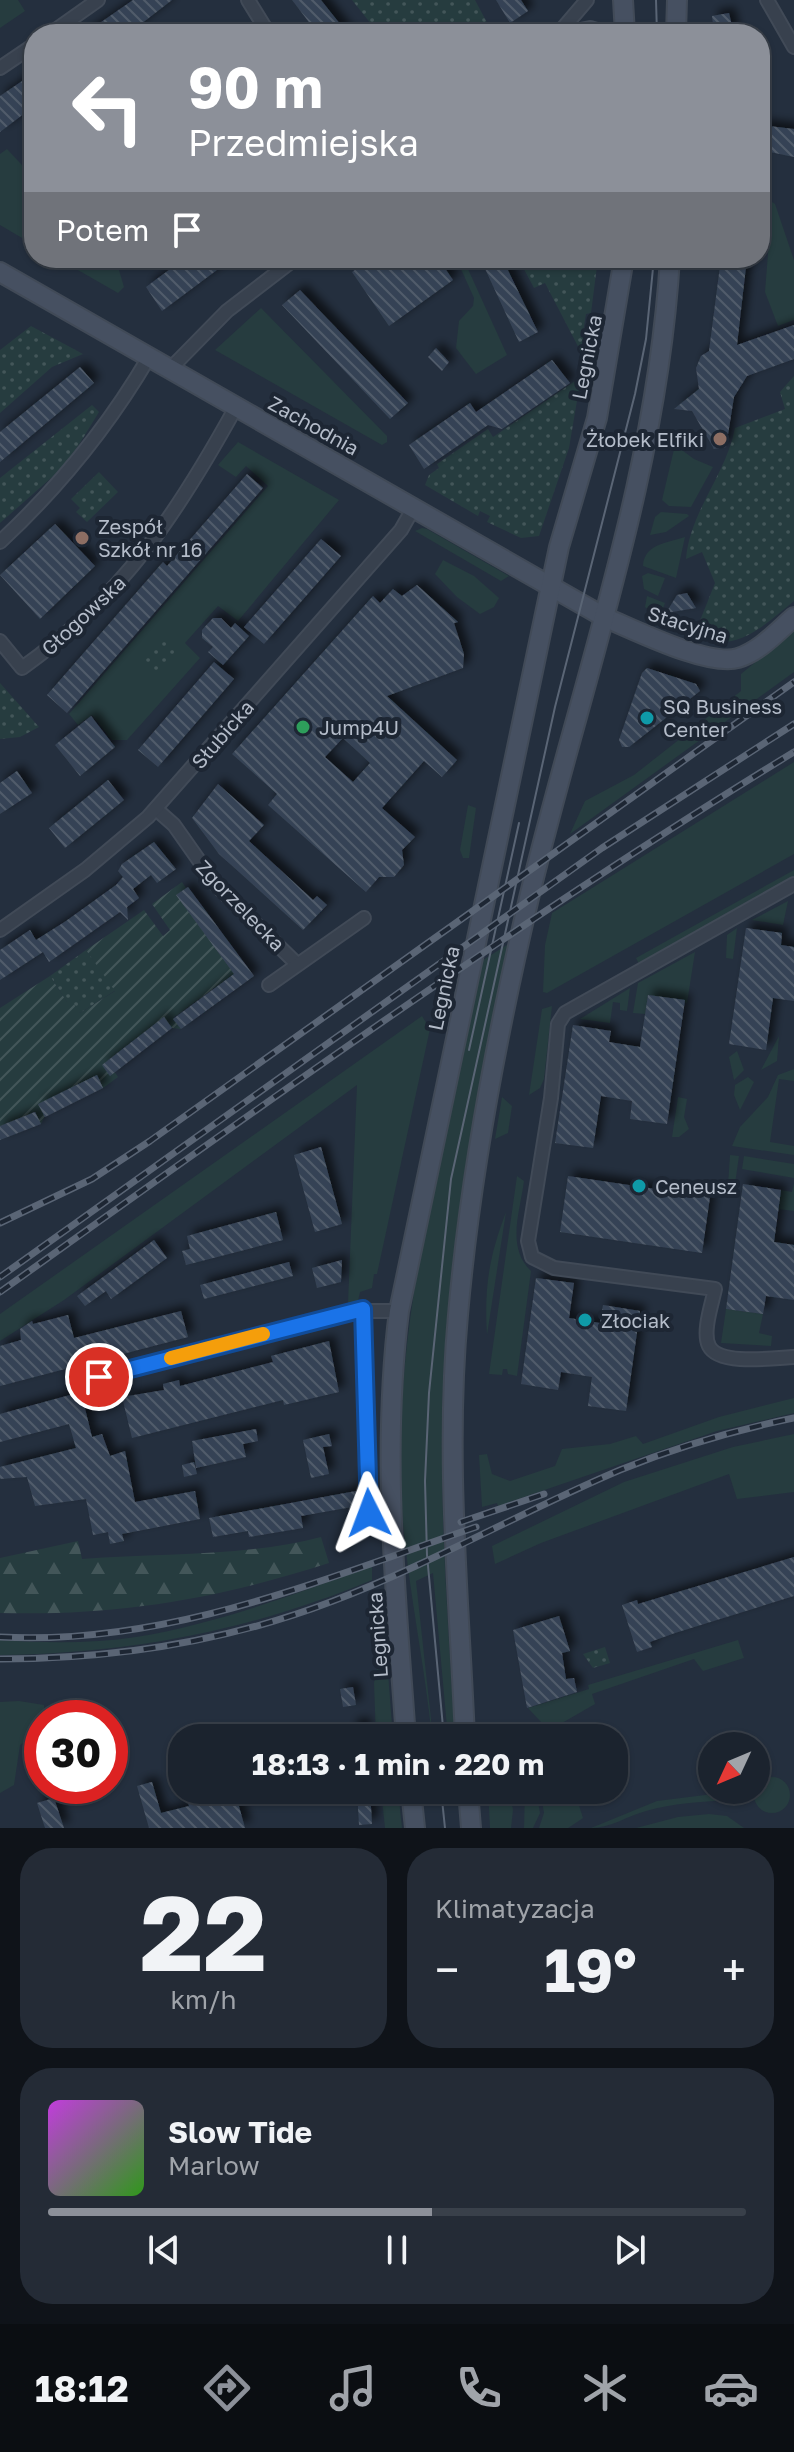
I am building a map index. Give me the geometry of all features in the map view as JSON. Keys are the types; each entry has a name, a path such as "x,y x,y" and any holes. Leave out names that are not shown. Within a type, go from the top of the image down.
{"main road":[{"path":"623,0 624,24"},
{"path":"676,24 677,0"},
{"name":"Legnicka","path":"405,1724 391,1520 390,1406 399,1311 564,525 597,418 622,268"},
{"path":"464,1724 453,1498 458,1315 478,1161 529,898 575,721 606,618 648,440 662,356 669,268"},
{"name":"Zachodnia","path":"0,272 606,618"},
{"name":"Stacyjna","path":"606,618 715,658 731,660 755,650 794,617"},
{"path":"412,1804 415,1828"},
{"path":"469,1804 471,1828"}],"street":[{"path":"64,24 98,0"},
{"path":"248,0 263,24"},
{"path":"568,24 587,0"},
{"path":"767,0 793,42"},
{"path":"0,68 24,52"},
{"path":"170,369 227,311 283,268"},
{"path":"0,542 72,469 120,405 149,357"},
{"name":"Głogowska","path":"0,641 22,668 81,621 153,544 190,490 236,407"},
{"name":"Słubicka","path":"0,930 85,870 156,809 401,530 414,507"},
{"name":"Zgorzelecka","path":"156,809 174,825 217,886 297,964"},
{"path":"794,884 565,1013 558,1024 551,1098 528,1241 532,1257 554,1268 715,1289 707,1336 709,1347 719,1356 740,1359 794,1357"},
{"path":"269,985 364,918"},
{"path":"363,1309 369,1513"},
{"path":"92,1379 363,1309 399,1311"}],"green space":[{"path":"0,0 18,0 25,11 0,28"},
{"path":"352,0 475,0 488,24 371,24"},
{"path":"7,149 24,167 24,239 0,225 0,154"},
{"path":"772,202 794,260 794,320 778,326 765,292 767,268 770,268"},
{"path":"74,268 117,268 124,287 118,293"},
{"path":"460,268 468,268 507,355 476,374 456,348 459,321 473,306 474,298"},
{"path":"523,268 597,268 591,313 586,314 583,332 587,333 583,356 545,283 534,288"},
{"path":"261,308 387,436 387,442 382,445 215,350"},
{"path":"31,326 83,354 52,367 0,413 0,350"},
{"path":"794,376 794,601 762,627 738,639 713,642 699,638 703,626 699,623 715,583 702,552 686,559 694,525 724,462 735,428 785,409 780,392"},
{"path":"581,377 569,448 539,536 521,538 487,522 490,516 480,511 478,516 425,485 429,475 439,468 437,464 488,429 493,437"},
{"path":"92,405 99,412 67,464 0,523 0,478"},
{"path":"238,442 339,500 238,621 218,606 185,643 200,658 127,740 112,740 92,715 78,725 69,714 268,486 246,466 236,477 218,465"},
{"path":"675,445 694,459 713,467 691,507 669,506 662,500"},
{"path":"99,472 118,492 87,522 76,512 80,508 71,499"},
{"path":"661,512 689,516 666,532 650,535 655,517"},
{"path":"422,528 509,576 501,581 415,531"},
{"path":"685,537 676,578 643,566 647,553 652,549"},
{"path":"443,560 474,576 499,598 494,607 480,614 457,597 435,574"},
{"path":"648,573 665,578 658,596 644,589 642,576"},
{"path":"647,596 665,603 659,619 645,607"},
{"path":"794,630 794,672 570,834 585,801 634,775 741,691 741,674"},
{"path":"164,639 180,654 159,677 143,662"},
{"path":"0,683 39,727 20,737 0,739"},
{"path":"794,762 794,854 547,993 543,992 545,945 552,913"},
{"path":"468,805 476,808 469,858 463,858 460,850"},
{"path":"794,870 794,876 639,964 636,958"},
{"path":"182,882 186,888 177,895 235,973 173,1018 181,1029 172,1028 163,1018 107,1061 118,1077 103,1088 97,1076 39,1105 45,1116 41,1124 35,1112 0,1126 0,1008 50,976 67,1002 71,1000 80,1013 115,991 86,950 144,910 163,936 170,930 152,904"},
{"path":"788,901 783,925 752,920"},
{"path":"737,928 733,959 726,958 727,935"},
{"path":"510,943 472,1126 448,1311 442,1473 454,1724 447,1724 433,1573 416,1581 430,1724 401,1501 402,1403 408,1339 428,1212 483,960"},
{"path":"86,950 116,990 80,1013 67,1002 50,976"},
{"path":"695,952 687,1003 648,995 645,1014 633,1013 638,983"},
{"path":"630,988 627,1011 620,1010 620,1003 613,1002 610,1023 580,1019"},
{"path":"552,1006 544,1079 540,1088 529,1095 542,1009"},
{"path":"422,1016 430,1029 377,1274 374,1274 372,1288 360,1292 358,1301 348,1303 357,1085 64,1300 0,1341 0,1314"},
{"path":"779,1036 777,1061 761,1070"},
{"path":"737,1051 744,1070 734,1080 729,1057"},
{"path":"794,1069 794,1081 779,1079 770,1142 794,1146 794,1155 732,1146 740,1127 768,1097 778,1075"},
{"path":"748,1077 754,1082 740,1110 734,1095 735,1085"},
{"path":"502,1097 512,1106 508,1133 495,1139"},
{"path":"678,1097 687,1099 684,1117 689,1129 679,1137 672,1137"},
{"path":"730,1155 739,1156 733,1198 728,1185"},
{"path":"744,1156 794,1164 794,1178 742,1169"},
{"path":"517,1176 524,1181 517,1240 523,1262 531,1271 517,1376 508,1374 507,1369 503,1369 502,1375 489,1374"},
{"path":"794,1183 794,1211 778,1209 781,1190 792,1192"},
{"path":"506,1212 487,1335 489,1272"},
{"path":"726,1309 763,1314 759,1333 772,1336 771,1346 721,1343"},
{"path":"794,1398 794,1413 717,1431 498,1506 497,1503 482,1507 479,1455 487,1454 492,1474 510,1481 555,1466 562,1449 610,1444 636,1436 643,1444 719,1417"},
{"path":"794,1434 794,1492 737,1499 729,1474 541,1543 495,1564 492,1546 624,1482 733,1447"},
{"path":"321,1537 329,1563 247,1586 167,1603 126,1608 0,1613 0,1558 78,1541 82,1559 233,1551"},
{"path":"372,1566 372,1580 282,1613 236,1625 190,1636 96,1650 0,1655 0,1640 102,1641 196,1624 256,1607"},
{"path":"385,1633 392,1724 375,1724 374,1683"},
{"path":"738,1640 744,1658 703,1671 694,1659 592,1694 595,1704 562,1723 542,1723 528,1708 589,1689 588,1685"},
{"path":"605,1647 610,1663 593,1668 583,1654"},
{"path":"0,1702 24,1702 24,1742 20,1745 14,1785 0,1793"},
{"path":"770,1778 785,1782 790,1795 785,1808 772,1813 759,1808 757,1804 770,1804"},
{"path":"698,1796 698,1802 667,1806 591,1828 657,1801"},
{"path":"382,1804 399,1804 402,1828 385,1828"},
{"path":"489,1804 512,1804 511,1828 490,1828"},
{"path":"525,1804 538,1804 540,1813 533,1828 524,1828"},
{"path":"542,1804 578,1804 583,1818 568,1828 539,1828 544,1813"},
{"path":"727,1816 744,1828 636,1828 678,1817"}],"building":[{"path":"133,0 172,0 141,24 98,24"},
{"path":"292,0 321,0 340,24 310,24"},
{"path":"496,0 521,0 528,11 510,23"},
{"path":"729,13 732,24 713,24 712,16"},
{"path":"24,80 24,114 0,132 0,96"},
{"path":"770,126 794,129 794,157 770,152"},
{"path":"172,268 220,268 162,311 146,287"},
{"path":"357,268 445,268 453,280 389,326 352,272"},
{"path":"485,268 507,268 538,332 519,342"},
{"path":"720,268 746,268 737,345 794,325 794,359 747,376 734,397 726,447 714,449 692,411 674,409 699,389 696,368 701,356 709,351"},
{"path":"300,290 408,403 390,419 282,305"},
{"path":"436,348 449,362 442,371 428,357"},
{"path":"552,360 570,383 502,429 488,425 424,469 409,445 470,403 476,412"},
{"path":"80,367 94,383 0,462 0,432"},
{"path":"247,474 263,488 67,713 47,695 163,562 167,566"},
{"path":"55,524 95,566 40,619 0,575"},
{"path":"321,539 341,556 264,644 244,627"},
{"path":"417,585 458,622 454,623 464,654 463,668 387,696 457,760 442,777 424,761 382,808 415,837 402,850 404,865 394,877 379,877 366,892 268,805 277,794 232,754 373,596 380,603 393,589 402,596","holes":["343,738 370,763 353,782 325,757"]},
{"path":"687,593 696,608 666,613 677,595"},
{"path":"213,618 221,618 231,628 235,623 249,636 223,665 208,652 213,647 202,638 202,630"},
{"path":"214,662 234,679 158,767 138,750"},
{"name":"SQ Business Center","path":"647,668 696,684 700,691 629,747 622,747 619,740 642,673"},
{"path":"91,716 115,747 80,776 55,745"},
{"path":"17,771 32,793 0,814 0,783"},
{"path":"108,780 124,800 65,848 49,828"},
{"path":"218,784 264,825 249,841 313,900 317,896 327,905 303,930 219,854 192,818"},
{"path":"154,842 176,869 157,883 151,875 133,889 139,898 127,907 128,920 120,912 49,962 43,952 0,980 0,950 30,930 36,940 66,921 116,885 123,877 118,871 122,864"},
{"path":"188,887 254,976 181,1029 173,1019 234,974 176,895"},
{"path":"746,928 782,933 781,945 794,947 794,1001 773,998 766,1050 729,1044"},
{"path":"648,995 685,1000 667,1124 630,1119 632,1101 601,1096 593,1148 555,1143 573,1025 611,1031 609,1042 640,1047"},
{"path":"164,1017 172,1028 110,1076 102,1065"},
{"path":"97,1075 103,1088 45,1117 38,1104"},
{"path":"35,1112 41,1124 0,1140 0,1126"},
{"path":"321,1147 342,1224 315,1232 294,1155"},
{"path":"568,1176 710,1197 702,1253 560,1232"},
{"path":"743,1184 781,1190 774,1242 794,1245 794,1300 766,1296 763,1314 726,1309"},
{"path":"276,1212 283,1240 186,1265 182,1251 190,1249 187,1236"},
{"path":"154,1240 167,1258 111,1299 106,1291 85,1306 77,1296"},
{"path":"342,1260 341,1282 317,1288 312,1268"},
{"path":"289,1262 293,1276 204,1299 200,1285"},
{"path":"536,1278 574,1283 569,1318 600,1323 603,1305 640,1311 626,1411 588,1406 592,1377 561,1372 558,1390 521,1384"},
{"path":"181,1311 188,1337 0,1386 0,1346 21,1340 20,1329 32,1321 33,1324 68,1315 74,1338"},
{"path":"329,1341 339,1392 284,1405 283,1400 132,1438 122,1397 164,1390 163,1384 179,1380 180,1386 273,1362 271,1356"},
{"path":"81,1392 92,1437 102,1434 110,1456 125,1451 135,1502 195,1491 200,1519 122,1534 124,1541 110,1544 108,1532 93,1535 86,1499 35,1506 27,1477 0,1479 0,1467 76,1448 69,1424 0,1442 0,1414"},
{"path":"256,1429 258,1441 243,1444 246,1457 196,1468 192,1441"},
{"path":"329,1434 332,1446 323,1447 329,1474 311,1478 303,1440"},
{"path":"194,1462 197,1474 184,1477 182,1465"},
{"path":"356,1491 358,1506 301,1516 303,1528 249,1537 248,1531 213,1537 209,1518"},
{"path":"794,1557 794,1596 675,1633 650,1642 652,1647 637,1652 622,1605 637,1600 638,1604"},
{"path":"559,1616 570,1651 562,1653 566,1679 574,1678 577,1692 527,1708 513,1630"},
{"path":"353,1687 356,1705 343,1707 340,1689"},
{"path":"152,1782 161,1813 188,1804 238,1804 245,1828 149,1828 137,1786"},
{"path":"37,1804 56,1804 64,1828 45,1828"},
{"path":"358,1804 371,1804 372,1824 359,1825"}],"tram line":[{"path":"656,0 657,24"},
{"path":"443,1724 427,1555 425,1481 429,1393 451,1179 555,707 635,394 646,339 653,268"},
{"path":"469,1050 519,823"},
{"path":"442,1804 445,1828"}],"railway":[{"path":"0,1223 92,1179 150,1141 794,682"},
{"path":"0,1277 602,848 794,724"},
{"path":"0,1292 492,947 794,752"},
{"path":"0,1659 85,1656 169,1645 293,1615 406,1571 641,1462 706,1440 794,1418"},
{"path":"461,1522 544,1494"},
{"path":"0,1637 62,1637 123,1631 183,1620 301,1587 476,1527"}],"slow traffic":[{"path":"171,1358 263,1334"}],"place":[{"name":"Żłobek Elfiki","path":"720,439"},
{"name":"Zespół Szkół nr 16","path":"82,538"},
{"name":"SQ Business Center","path":"647,718"},
{"name":"Jump4U","path":"303,727"},
{"name":"Ceneusz","path":"639,1186"},
{"name":"Złociak","path":"585,1320"}],"route":[{"path":"99,1377 363,1309 361,1328 368,1406 369,1513"}]}
